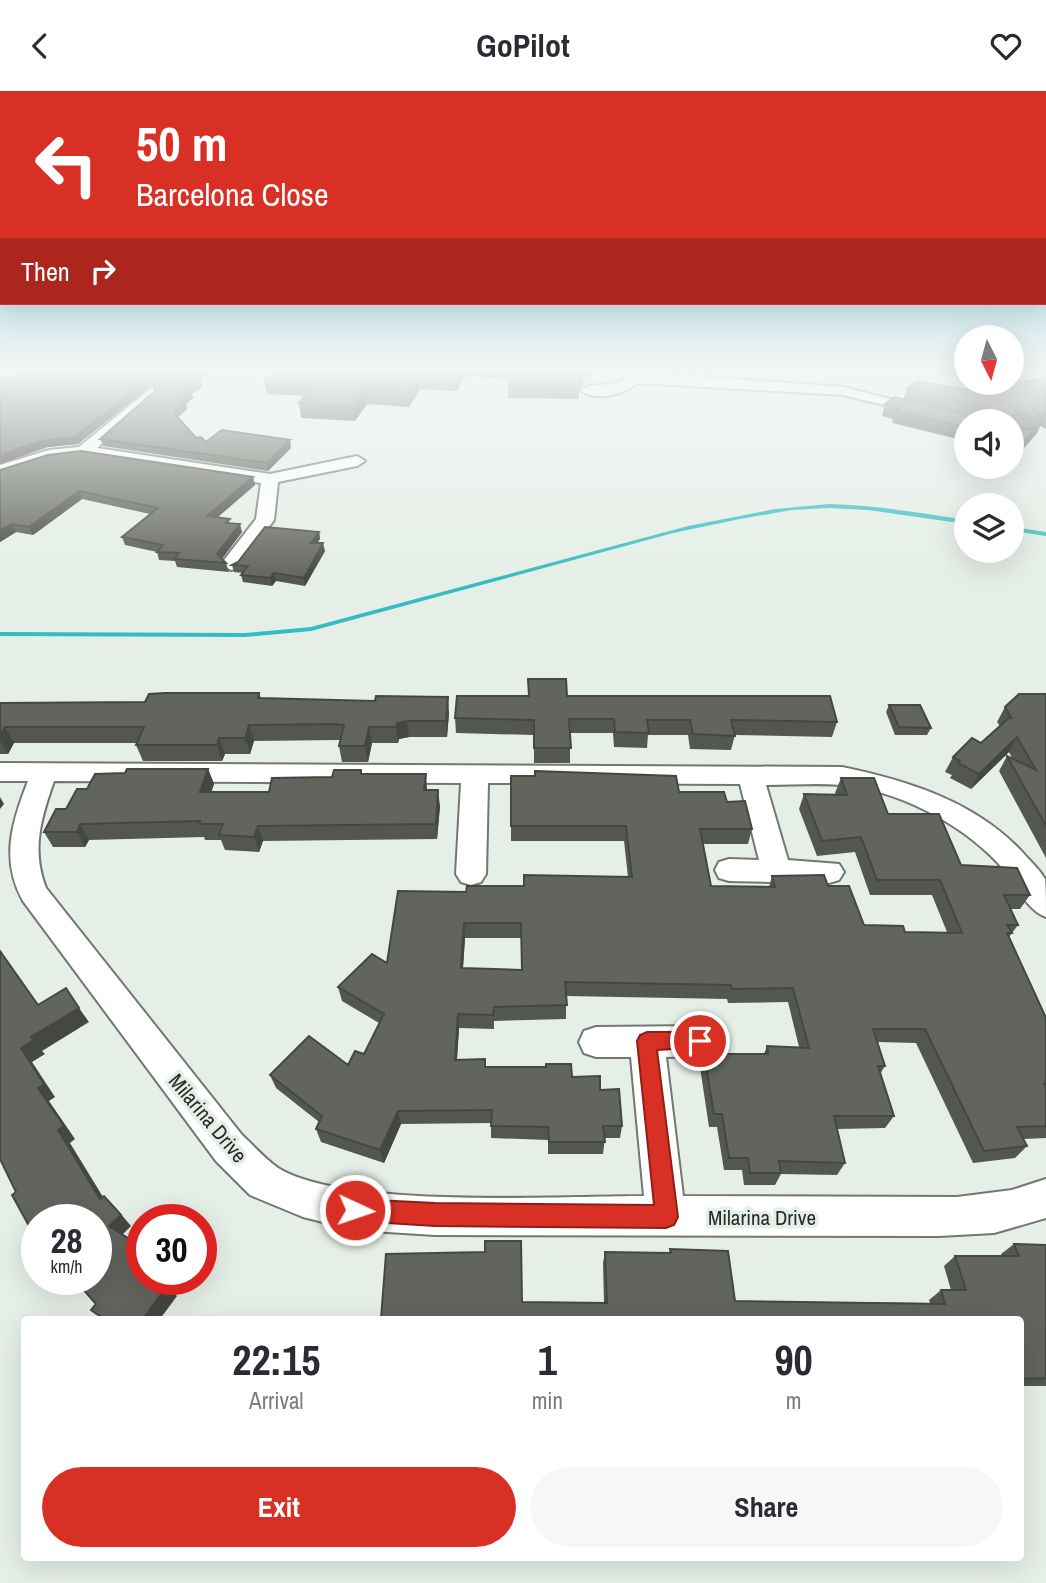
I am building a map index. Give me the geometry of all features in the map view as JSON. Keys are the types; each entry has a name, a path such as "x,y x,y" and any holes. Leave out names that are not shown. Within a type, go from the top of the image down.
{"street":[{"path":"84,451 96,441"},
{"path":"0,471 49,455 84,451 270,479 357,461"},
{"path":"232,564 265,520 270,479"},
{"path":"0,772 842,776 912,793 954,813 984,834 1031,880 1046,905"},
{"name":"Milarina Drive","path":"44,772 22,833 23,871 33,893 229,1148 264,1181 303,1198 355,1210 435,1215 666,1217 977,1215 1033,1205 1046,1198"},
{"path":"750,774 777,871"},
{"path":"471,874 475,775"},
{"path":"729,870 829,872"},
{"path":"647,1041 666,1217"},
{"path":"596,1042 700,1041"}],"building":[{"path":"0,441 43,441 0,455"},
{"path":"111,441 289,441 267,463"},
{"path":"81,451 253,477 207,516 230,519 226,523 240,524 217,554 226,563 174,559 179,553 157,552 163,545 122,537 158,508 79,491 29,527 12,524 0,531 0,470 48,455"},
{"path":"265,527 319,532 311,543 323,543 304,578 274,573 270,578 241,575 248,566 232,565 238,562"},
{"path":"528,679 566,679 567,696 830,696 837,722 731,720 735,736 693,734 690,720 647,720 649,733 615,732 614,719 569,719 571,748 534,748 534,720 455,718 457,696 529,696"},
{"path":"259,693 258,698 375,701 376,696 448,697 446,721 407,721 397,723 396,727 369,727 365,746 339,746 344,725 333,724 249,725 245,738 219,738 217,745 136,745 144,727 5,727 0,736 0,703 145,702 149,694"},
{"path":"1019,694 1046,694 1046,826 1007,756 1036,770 1017,737 979,774 958,763 960,761 953,757 972,738 981,743 1010,717 1012,719 1005,707"},
{"path":"889,705 920,705 931,728 899,727"},
{"path":"127,769 208,769 200,792 269,792 272,778 332,777 334,770 361,770 361,774 426,774 424,790 438,790 436,824 258,826 254,837 219,835 223,824 199,824 200,821 80,824 77,832 44,832 56,809 66,809 77,789 87,789 95,774 125,773"},
{"path":"535,771 676,776 679,792 724,792 727,802 745,801 752,829 700,829 711,886 775,887 772,876 824,875 828,886 849,886 864,925 903,926 905,932 962,933 940,880 877,880 861,837 822,841 804,794 847,795 841,778 874,778 888,814 939,814 961,865 1017,868 1030,895 1004,895 1018,925 1007,925 1012,933 1007,933 1046,1018 1046,1126 1017,1127 1027,1146 984,1151 925,1029 873,1029 885,1066 878,1066 894,1116 834,1116 845,1163 779,1161 781,1173 750,1173 748,1158 729,1158 722,1114 714,1114 704,1054 768,1054 767,1046 809,1048 793,988 732,989 731,985 565,982 567,1005 494,1007 493,1015 458,1014 455,1060 485,1059 485,1067 546,1067 546,1064 571,1064 572,1077 600,1076 600,1090 619,1089 622,1126 603,1126 605,1142 549,1142 548,1127 491,1126 492,1110 398,1111 380,1150 316,1129 322,1116 270,1075 309,1036 348,1065 355,1051 364,1054 384,1014 338,987 372,954 387,963 398,891 466,892 467,886 524,886 524,875 632,877 626,826 511,826 511,776 535,776","holes":["464,923 521,923 522,970 461,968"]},
{"path":"0,951 38,1005 66,988 79,1008 31,1037 34,1040 21,1048 44,1084 38,1088 64,1126 58,1130 100,1199 104,1196 111,1204 21,1204 21,1211 12,1195 16,1192 0,1159"},
{"path":"112,1205 121,1215 112,1223"},
{"path":"112,1228 126,1237 126,1295 160,1295 145,1316 100,1316 91,1310 96,1304 88,1295 112,1295"},
{"path":"485,1241 521,1241 522,1302 607,1303 605,1252 671,1253 670,1249 728,1251 735,1301 945,1304 941,1290 966,1290 955,1256 1019,1256 1014,1244 1046,1245 1046,1378 1024,1379 1024,1316 381,1316 386,1254 485,1252"}],"waterway":[{"path":"0,634 245,635 311,629 671,532 740,517 829,506 868,508 954,520"},
{"path":"1024,531 1046,534"}],"route":[{"path":"355,1210 435,1215 666,1217 647,1041 700,1041"}]}
